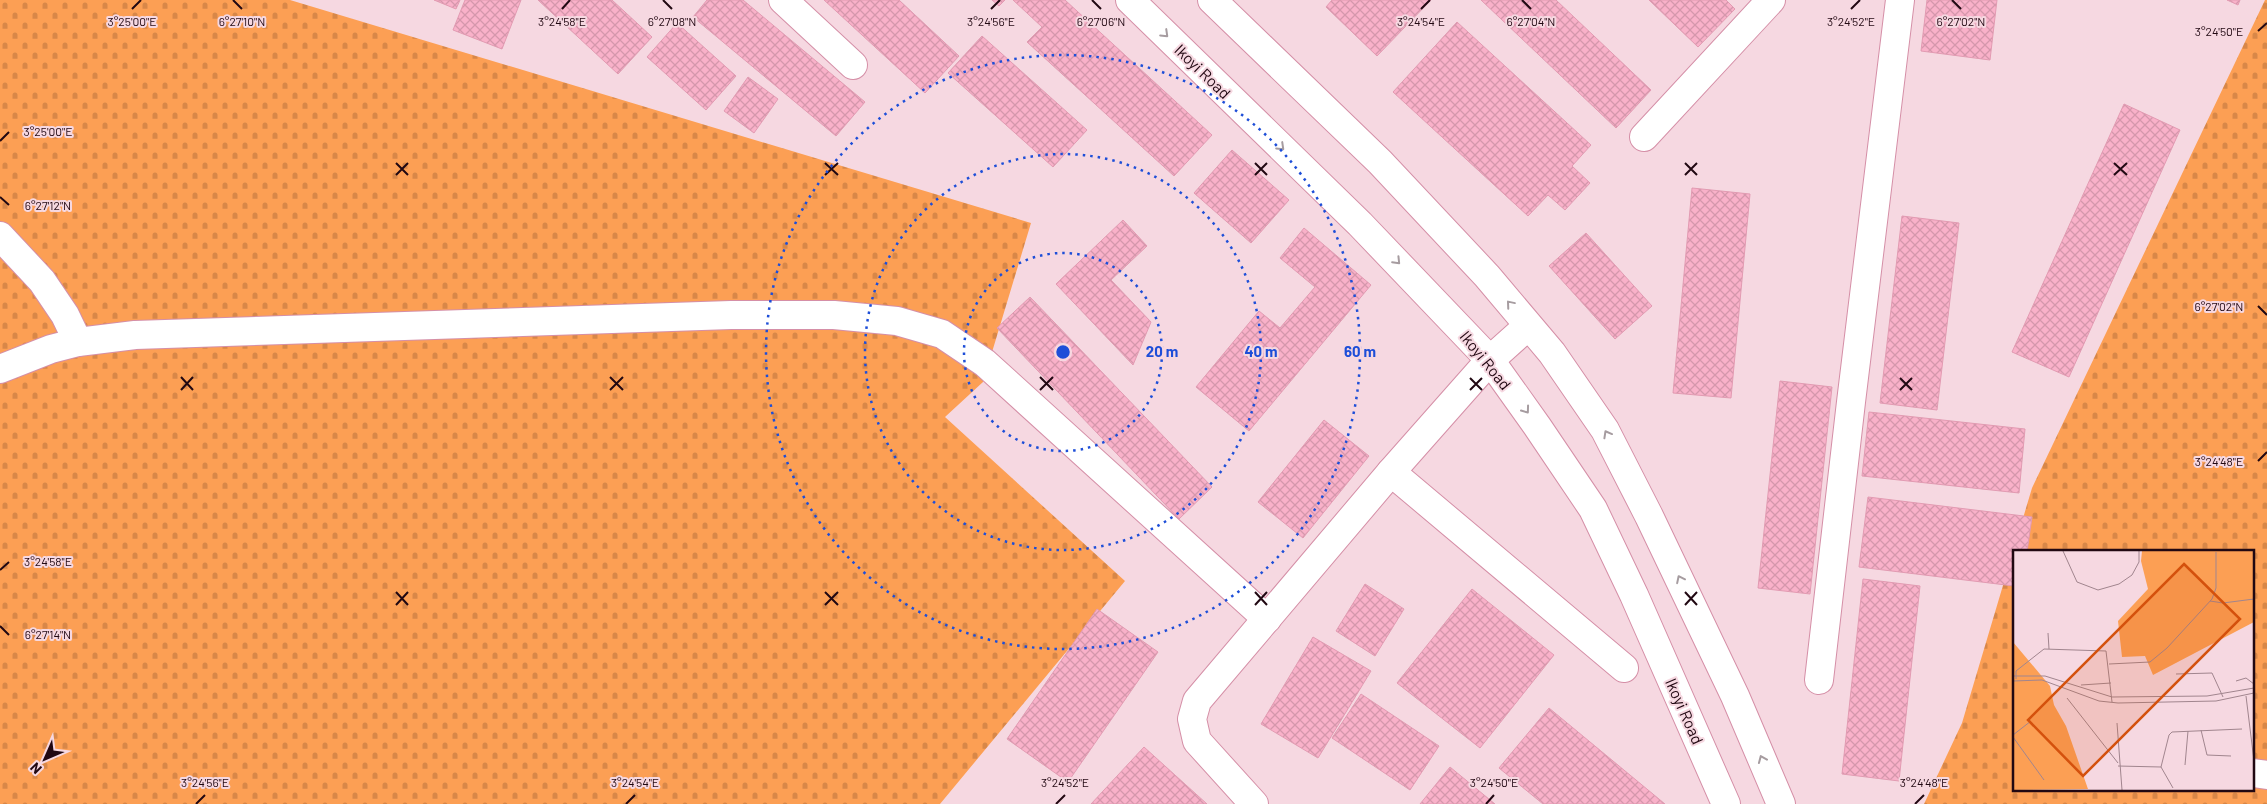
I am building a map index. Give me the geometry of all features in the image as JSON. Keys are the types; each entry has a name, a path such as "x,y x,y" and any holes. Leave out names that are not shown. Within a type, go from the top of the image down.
{"main road":[{"path":"783,0 854,65"},
{"name":"Ikoyi Road","path":"1130,0 1360,224 1490,360 1593,509 1634,595 1726,804"},
{"path":"1212,0 1380,162 1487,276 1552,354 1605,430 1735,696 1781,804"},
{"path":"1644,137 1771,0"},
{"path":"1819,680 1900,0"},
{"path":"0,236 42,280 65,315 78,342"},
{"path":"0,369 51,349 78,342 134,336 721,315 834,315 897,321 942,334 985,363 1267,619"},
{"path":"1254,804 1197,741 1192,718 1197,701 1391,472 1490,360 1528,326"},
{"path":"1391,472 1624,668"},
{"path":"2254,772 2267,774"}],"green space":[{"path":"0,0 290,0 1031,223 983,382 945,417 1125,581 940,804 0,804"},
{"path":"2265,0 2267,0 2267,804 1924,804 1962,723 2013,552 2013,792 2254,792 2254,550 2014,550 2032,488"}],"building":[{"path":"434,0 460,0 456,9"},
{"path":"465,0 521,0 502,49 453,30"},
{"path":"538,0 612,0 652,37 618,74"},
{"path":"707,0 743,0 865,102 836,136 693,17"},
{"path":"824,0 899,0 959,56 925,93"},
{"path":"992,0 1005,0 999,6"},
{"path":"1013,0 1065,0 1212,135 1174,176 1027,42 1042,27"},
{"path":"1332,0 1431,0 1377,56 1326,7"},
{"path":"1481,0 1556,0 1651,90 1616,128"},
{"path":"1649,0 1726,0 1735,9 1698,47"},
{"path":"1927,0 1997,0 1990,60 1921,51"},
{"path":"2227,0 2240,0 2238,5"},
{"path":"1457,22 1591,145 1572,166 1590,183 1565,210 1548,195 1528,216 1393,92"},
{"path":"677,23 736,76 706,110 647,57"},
{"path":"982,36 1087,130 1053,167 948,73"},
{"path":"748,77 778,99 754,133 724,111"},
{"path":"2124,104 2180,130 2069,377 2012,352"},
{"path":"1232,150 1289,200 1251,243 1194,193"},
{"path":"1692,188 1750,194 1731,398 1673,393"},
{"path":"1902,216 1959,223 1937,410 1880,403"},
{"path":"1123,220 1147,246 1111,280 1151,322 1133,365 1056,284"},
{"path":"1304,228 1371,285 1249,431 1196,387 1259,311 1280,328 1315,287 1280,258"},
{"path":"1586,233 1652,306 1615,339 1549,266"},
{"path":"1030,297 1212,487 1179,519 997,328"},
{"path":"1780,381 1832,387 1810,594 1758,588"},
{"path":"1869,412 2025,429 2019,493 1862,476"},
{"path":"1324,420 1369,456 1303,538 1258,502"},
{"path":"1868,497 2032,517 2027,550 2013,550 2013,586 1859,567"},
{"path":"1863,579 1920,586 1899,781 1842,774"},
{"path":"1365,584 1404,609 1375,656 1336,631"},
{"path":"1472,589 1554,655 1480,748 1397,683"},
{"path":"1097,609 1158,652 1068,782 1007,739"},
{"path":"1313,637 1371,671 1318,758 1261,724"},
{"path":"1361,694 1439,746 1410,790 1332,738"},
{"path":"1549,708 1665,804 1543,804 1499,768"},
{"path":"1144,747 1207,804 1091,804"},
{"path":"1450,767 1495,804 1420,804"}]}
